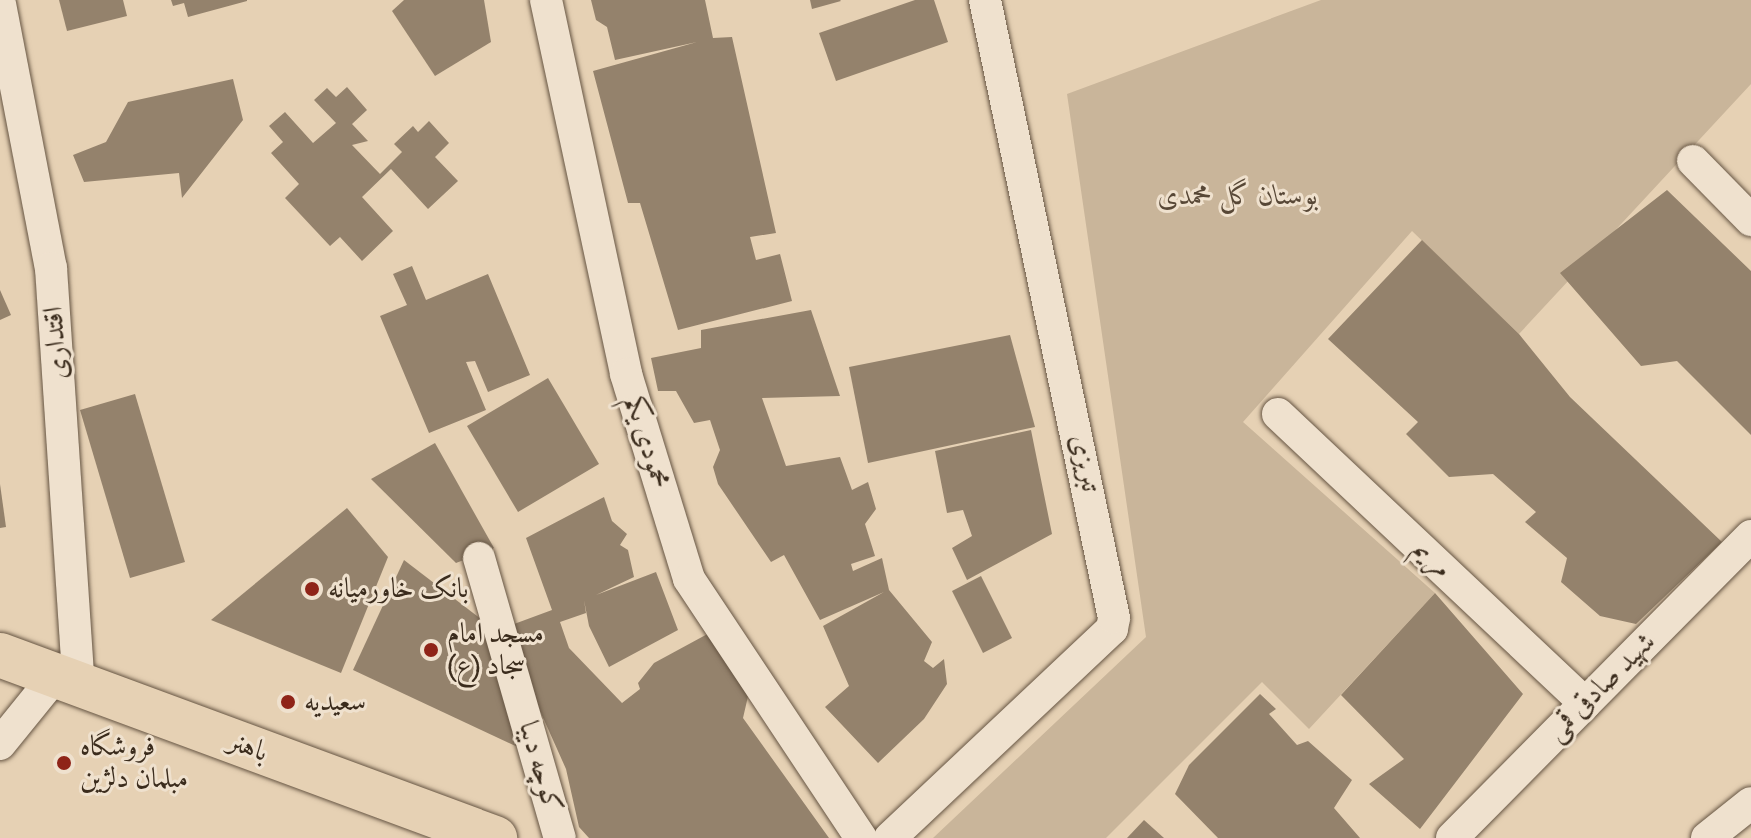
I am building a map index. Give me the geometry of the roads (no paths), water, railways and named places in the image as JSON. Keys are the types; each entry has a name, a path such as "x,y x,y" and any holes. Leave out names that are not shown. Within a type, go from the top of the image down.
{"main road":[{"name":"باهنر","path":"0,655 495,838"}],"street":[{"name":"محمودی یکم","path":"546,0 626,374 689,579 861,838"},
{"name":"تبریزی","path":"890,838 1112,629 1116,606 985,0"},
{"name":"اقتداری","path":"0,4 5,62 51,268 67,681"},
{"path":"1693,161 1751,220"},
{"name":"مریم","path":"1278,414 1585,703"},
{"name":"شهید صادقی قمی","path":"1452,838 1751,536"},
{"name":"کوچه دیبا","path":"479,558 560,838"},
{"path":"0,744 67,681"},
{"path":"1707,838 1751,803"}],"place":[{"name":"بانک خاورمیانه","path":"312,589"},
{"name":"مسجد امام سجاد (ع)","path":"431,650"},
{"name":"سعیدیه","path":"288,702"},
{"name":"فروشگاه مبلمان دلژین","path":"64,763"}],"park label":[{"name":"بوستان گل محمدی","path":"1238,196"}]}
